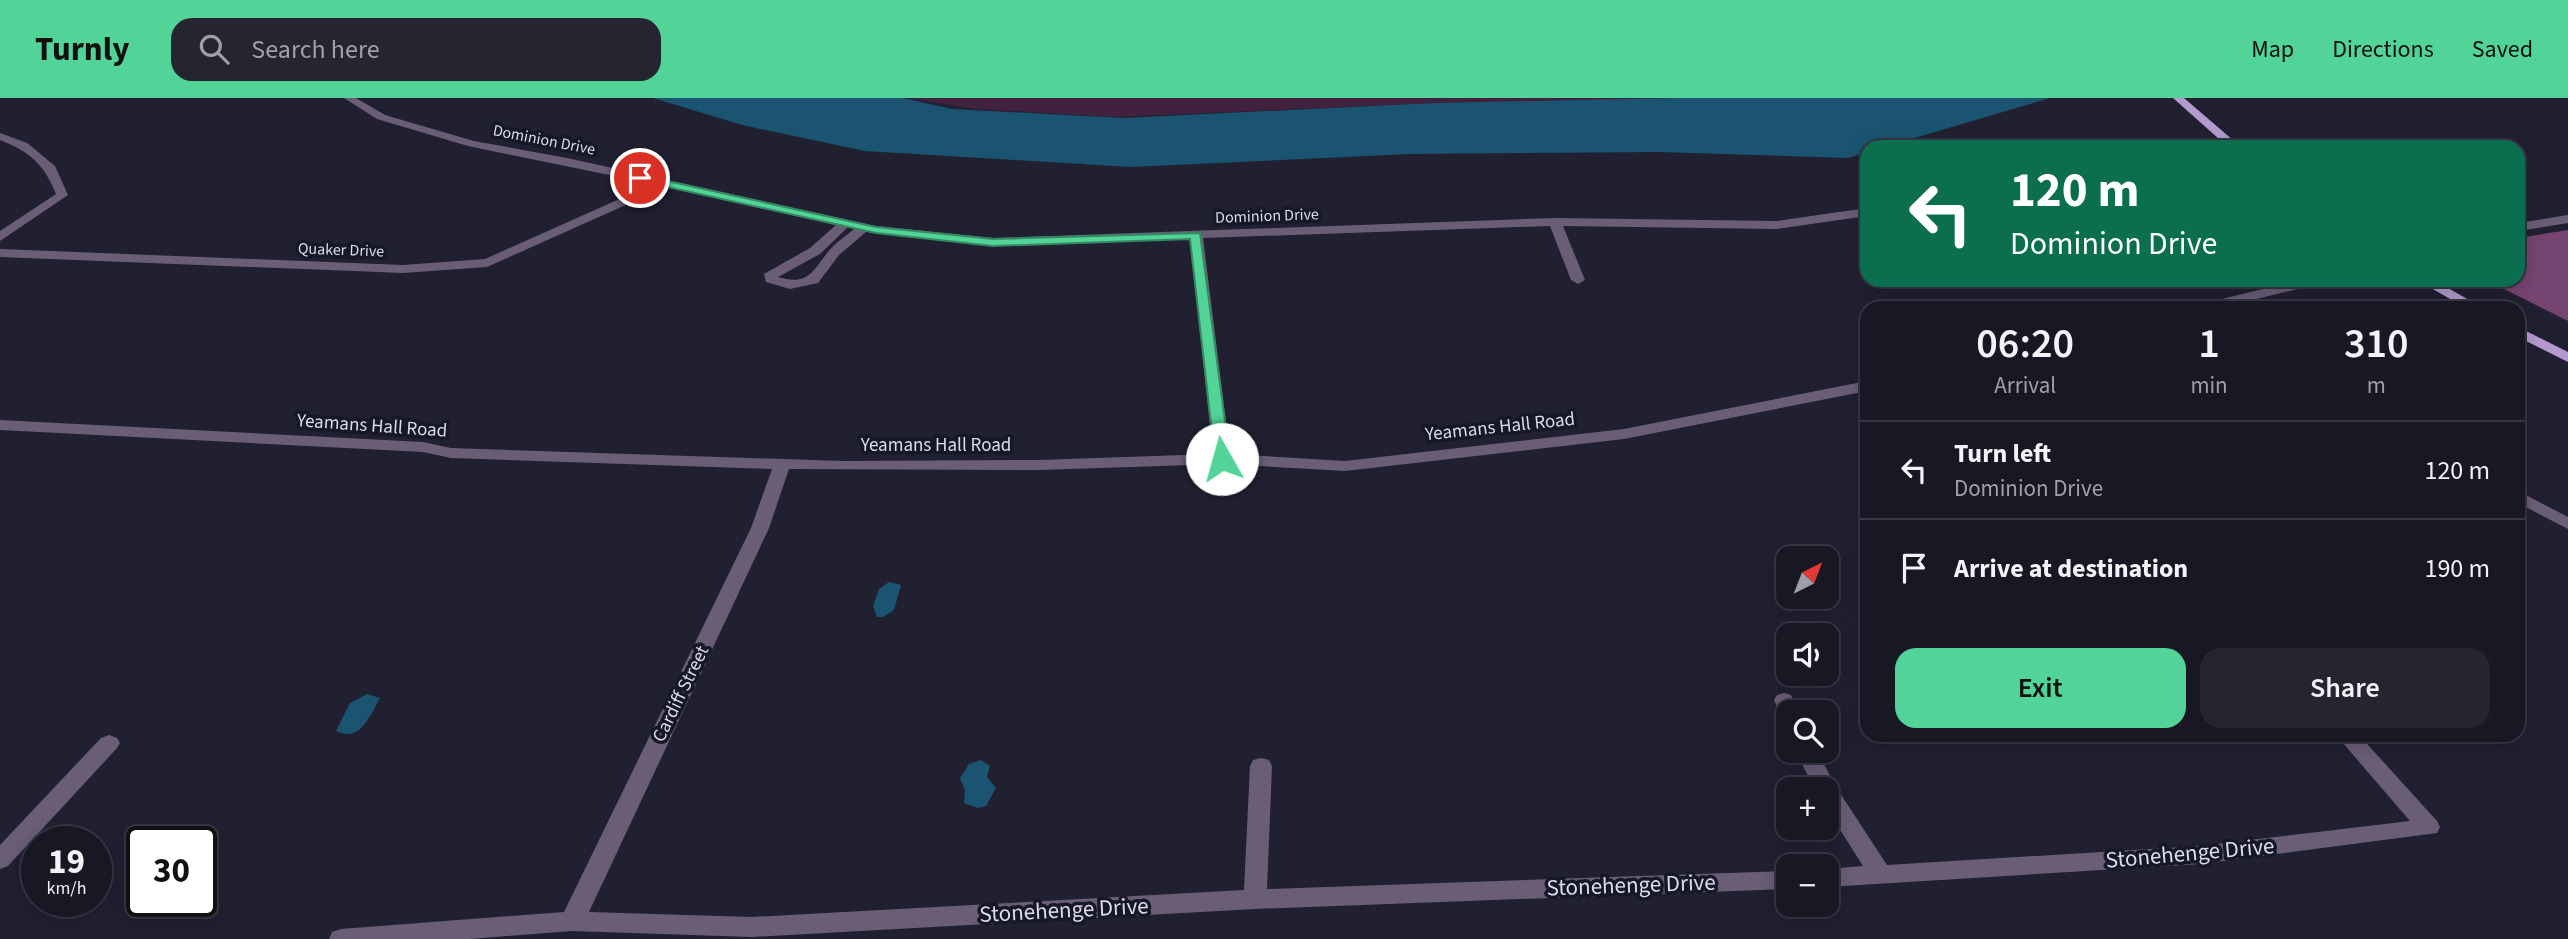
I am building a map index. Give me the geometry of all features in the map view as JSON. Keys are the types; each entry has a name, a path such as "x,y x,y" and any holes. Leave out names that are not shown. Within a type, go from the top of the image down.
{"main road":[{"path":"2178,98 2227,140"},
{"path":"2437,287 2463,301"},
{"path":"2525,335 2568,358"}],"street":[{"name":"Dominion Drive","path":"349,98 381,117 472,144 567,161 864,227 993,242 1555,222 1777,225 1860,213"},
{"path":"0,136 23,145 51,167 62,195 0,237"},
{"name":"Quaker Drive","path":"0,253 403,269 487,263 664,183"},
{"path":"2525,226 2568,219"},
{"path":"1555,222 1577,280"},
{"path":"845,223 815,251 776,269 771,274 771,279 790,285 813,280 834,253 864,227"},
{"path":"1196,236 1222,459"},
{"path":"815,251 834,253"},
{"path":"2231,301 2289,287"},
{"name":"Yeamans Hall Road","path":"0,425 423,447 451,453 782,464 1040,465 1222,459 1345,466 1624,434 1860,387"},
{"name":"Cardiff Street","path":"572,921 760,528 782,464"},
{"path":"2525,500 2568,524"},
{"name":"Stonehenge Drive","path":"1839,878 2200,855 2429,827 2353,742"},
{"path":"0,860 109,743"},
{"path":"1255,899 1261,766"},
{"path":"1839,809 1882,876"},
{"name":"Stonehenge Drive","path":"341,939 572,921 752,927 1255,899 1776,880"}],"shaded area":[{"path":"907,98 1861,98 1440,103 1114,117 975,109"},
{"path":"2568,230 2568,321 2500,287 2525,287 2525,237"}],"water":[{"path":"653,98 903,98 952,109 1123,118 1435,103 1674,98 2050,98 1908,140 1860,140 1860,154 1848,158 1659,152 1410,154 1130,167 865,151 742,125"},
{"path":"889,582 901,585 894,610 883,617 877,617 873,606 879,589"},
{"path":"367,694 380,698 363,726 352,733 336,731 350,703"},
{"path":"981,760 990,766 987,777 996,788 986,806 978,808 964,803 965,791 960,778 969,764"}],"route":[{"path":"640,178 876,230 970,240 993,242 1196,236 1222,459"}]}
